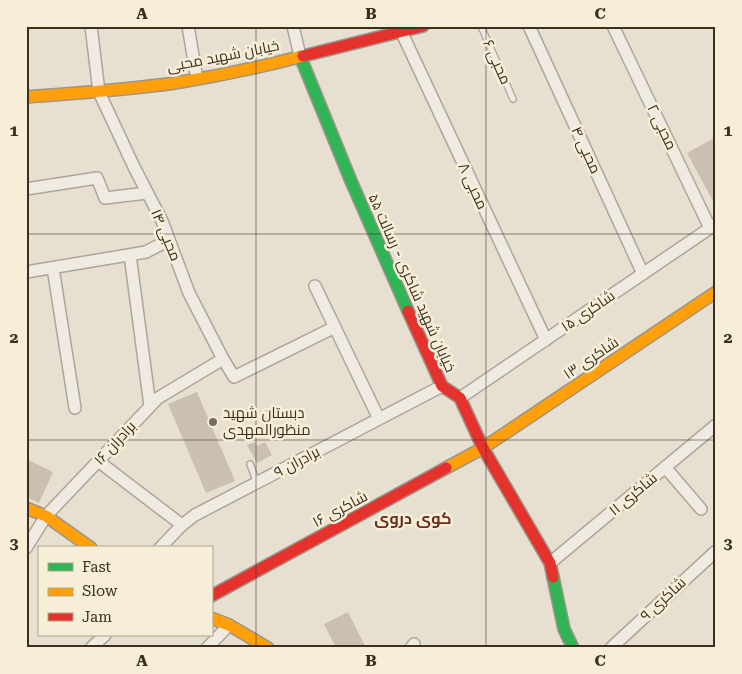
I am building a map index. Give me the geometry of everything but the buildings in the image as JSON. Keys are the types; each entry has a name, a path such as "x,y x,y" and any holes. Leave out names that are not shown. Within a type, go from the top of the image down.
{"street":[{"name":"محبی ۱۴","path":"91,26 99,92 162,221 189,293 234,377 335,327"},
{"path":"188,26 197,79"},
{"path":"294,26 300,56"},
{"name":"خیابان شهید محبی","path":"26,97 99,92 197,79 300,56 401,29 423,26"},
{"name":"محبی ۴","path":"529,26 643,274"},
{"name":"محبی ۲","path":"613,26 713,226"},
{"name":"محبی ۸","path":"401,29 546,340"},
{"name":"خیابان شهید شاکری - رسالت ۵۵","path":"300,56 362,209 442,386 460,398"},
{"path":"26,189 97,178 104,198 147,193"},
{"name":"شاکری ۱۵","path":"460,398 713,226"},
{"path":"26,272 146,252 169,240"},
{"path":"130,255 150,406"},
{"path":"52,268 75,408"},
{"path":"315,286 379,419"},
{"name":"شاکری ۱۳","path":"484,448 716,292"},
{"name":"برادران ۱۶","path":"26,548 46,516 158,398 223,359"},
{"name":"برادران ۹","path":"162,546 182,524 195,515 442,386"},
{"path":"460,398 484,448 550,563 564,629 573,648"},
{"name":"شاکری ۱۱","path":"550,563 716,425"},
{"name":"شاکری ۱۶","path":"212,595 484,448"},
{"path":"98,461 182,524"},
{"path":"665,467 701,510"},
{"path":"26,508 46,516 88,546"},
{"name":"شاکری ۹","path":"611,648 716,551"},
{"path":"212,618 229,625 268,648"},
{"path":"207,648 229,625"},
{"path":"90,648 104,636"}],"lane":[{"name":"محبی ۶","path":"481,26 513,99"},
{"path":"250,464 257,482"}],"traffic: fast":[{"path":"300,56 351,181 408,311"},
{"path":"553,577 564,629 573,648"}],"traffic: slow":[{"path":"26,97 175,83 303,56"},
{"path":"446,468 483,448 716,292"},
{"path":"26,508 46,516 88,546"},
{"path":"212,618 229,625 268,648"}],"traffic: jam":[{"path":"303,56 423,26"},
{"path":"408,311 442,386 460,398 483,448 550,563 553,577"},
{"path":"212,595 446,468"}],"place":[{"name":"دبستان شهید منظورالمهدی","path":"213,422"}],"district":[{"name":"کوی دروی","path":"413,518"}]}
